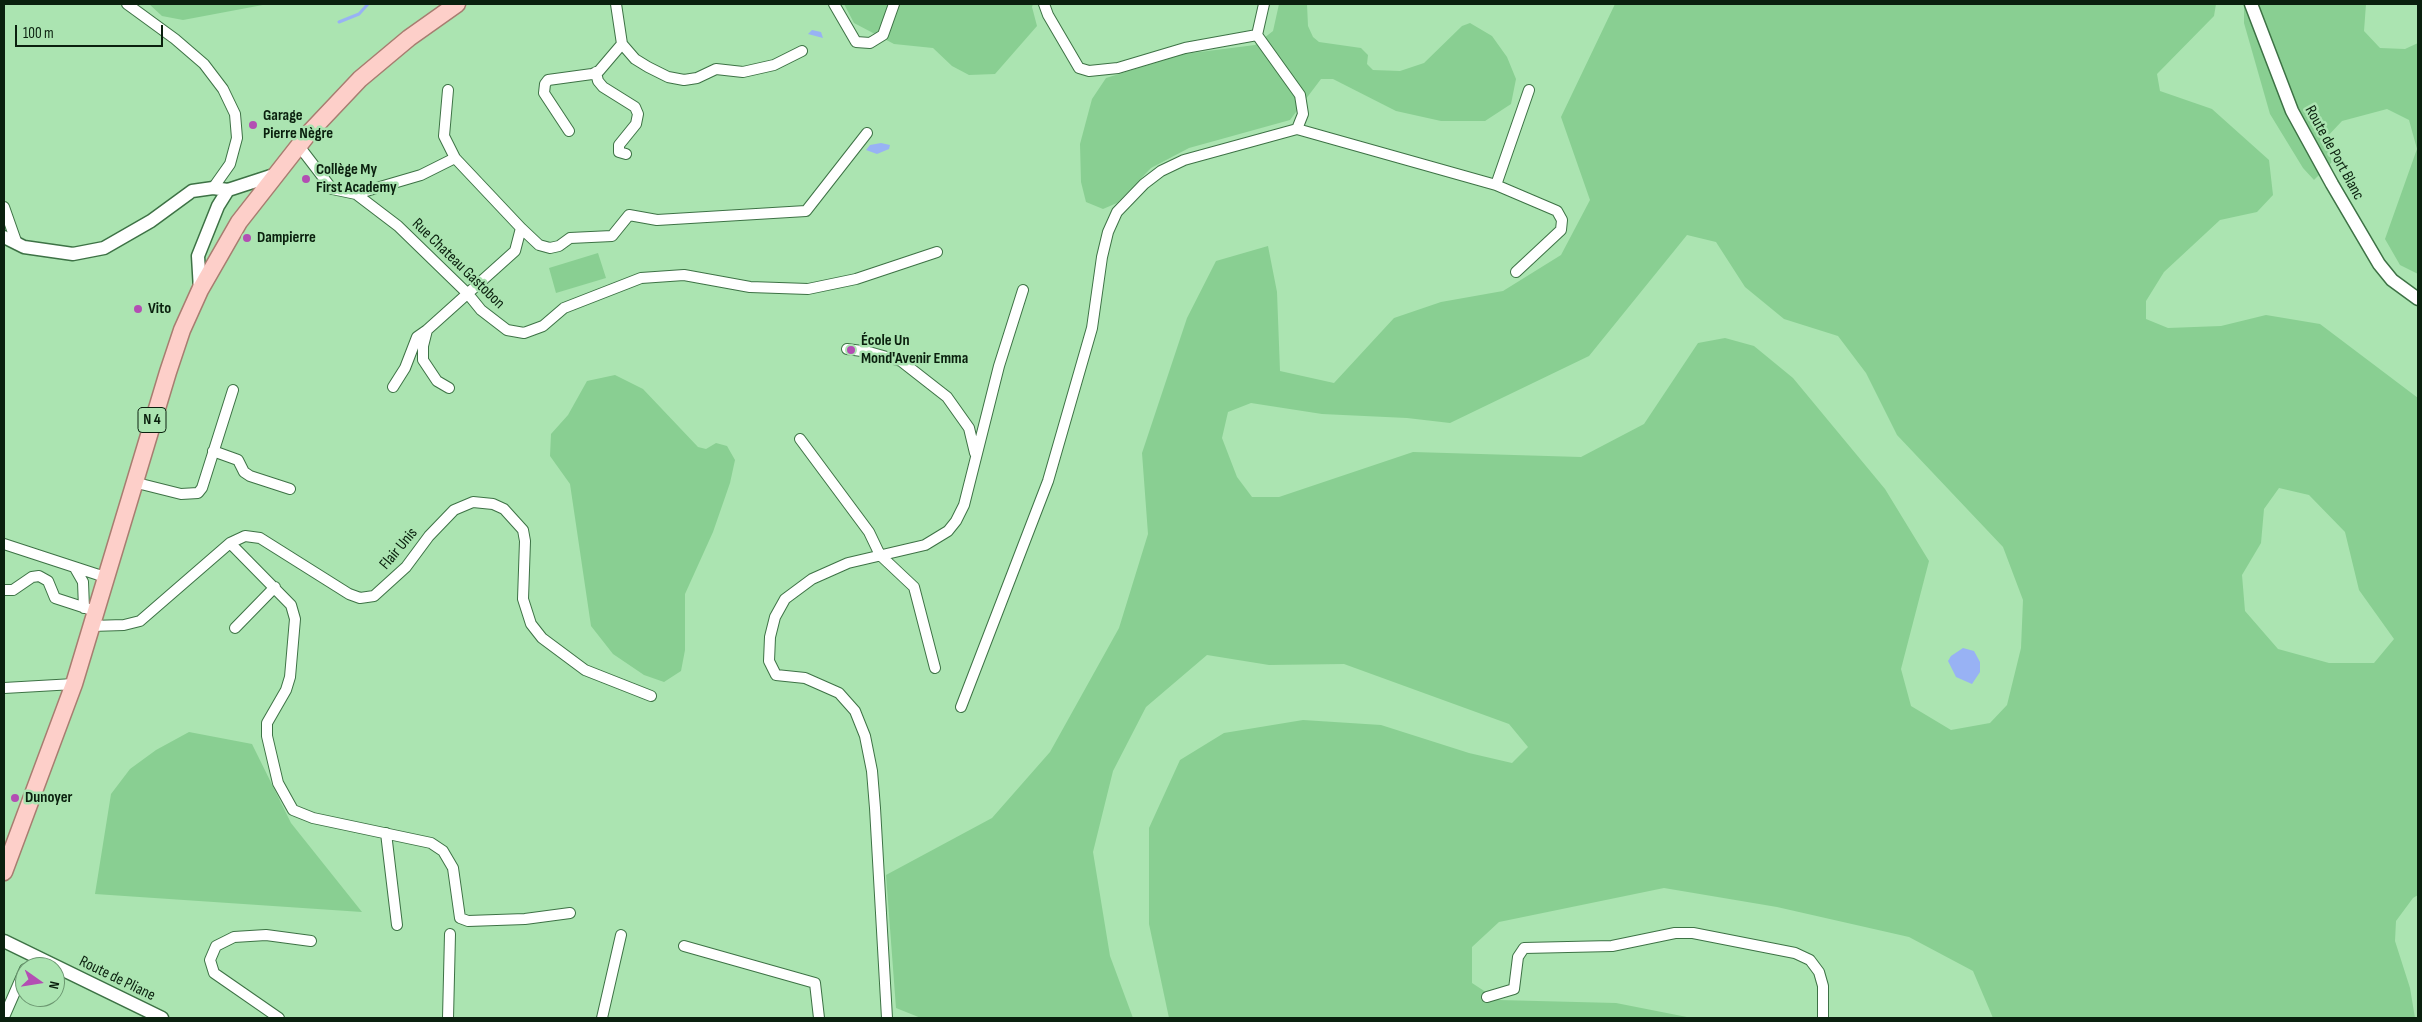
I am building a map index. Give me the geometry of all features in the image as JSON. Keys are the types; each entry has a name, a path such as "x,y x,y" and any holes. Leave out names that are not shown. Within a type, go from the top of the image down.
{"main road":[{"name":"N 4","path":"4,872 74,684 90,615 105,577 133,482 182,330 200,290 239,222 274,175 299,146 360,79 409,38 457,4"}],"street":[{"path":"127,4 175,39 204,64 224,89 234,114 237,138 230,164 212,188"},
{"path":"616,4 622,44 635,59 668,77 684,80 697,78 716,69 738,72 774,65 802,51"},
{"path":"834,4 856,42 870,43 883,35 894,4"},
{"path":"1044,4 1048,15 1079,68 1089,71 1118,68 1185,48 1257,35"},
{"path":"1264,4 1257,35 1300,95 1303,114 1298,129"},
{"name":"Route de Port Blanc","path":"2252,4 2292,111 2332,184 2379,264 2392,280 2418,299"},
{"path":"568,131 544,93 548,80 596,72 622,44"},
{"path":"596,72 598,82 635,107 638,114 636,124 619,145 619,152 626,154"},
{"path":"448,90 444,136 455,158 521,228 539,245 550,248 559,246 570,238 612,236 629,215 657,220 806,211 867,133"},
{"path":"1496,185 1529,90"},
{"path":"962,707 1048,481 1092,328 1102,257 1108,232 1117,212 1144,184 1161,171 1184,160 1298,129 1496,185 1557,211 1562,220 1561,230 1516,272"},
{"name":"Rue Chateau Gastobon","path":"299,146 332,189 356,194 398,226 468,294 481,310 507,330 524,333 543,326 564,308 641,278 684,275 750,287 808,289 856,279 937,252"},
{"path":"356,194 421,175 455,158"},
{"path":"4,237 24,247 73,254 104,248 151,221 192,191 212,188 228,190 274,175"},
{"path":"200,290 198,256 218,206 228,190"},
{"path":"4,207 17,244"},
{"path":"393,387 405,368 417,337 515,251 521,228"},
{"path":"887,1018 875,808 872,771 865,736 855,711 839,693 805,678 776,675 769,662 774,616 785,599 812,579 848,563 925,545 948,531 956,521 964,505 999,366 1023,290"},
{"path":"426,330 422,346 422,360 437,381 449,388"},
{"path":"847,349 869,352 901,361 947,397 970,428 976,457"},
{"path":"133,482 182,494 194,494 202,488 233,390"},
{"path":"800,439 870,532 880,555 914,587 935,668"},
{"path":"214,451 238,460 244,472 250,476 290,490"},
{"name":"Flair Unis","path":"4,590 13,590 32,576 39,576 48,581 55,598 90,615 124,626 140,621 230,543 245,536 260,538 349,594 360,598 374,596 406,568 429,536 454,510 473,502 493,504 510,514 523,530 525,541 523,599 532,624 542,638 585,670 651,696"},
{"path":"230,543 291,605 295,619 290,677 286,690 275,706 267,723 269,752 278,783 293,810 313,818 431,843 443,851 453,868 460,918 468,921 495,921 570,913"},
{"path":"4,544 105,577"},
{"path":"75,568 83,582 90,615"},
{"path":"234,628 275,587"},
{"path":"4,688 74,684"},
{"path":"386,833 398,925"},
{"path":"1487,997 1514,989 1518,957 1524,948 1606,946 1675,933 1693,933 1795,953 1810,960 1819,972 1822,986 1823,1018"},
{"path":"448,1018 450,934"},
{"path":"279,1018 214,973 210,960 216,946 234,937 266,935 311,941"},
{"path":"602,1018 621,935"},
{"name":"Route de Pliane","path":"4,942 162,1018"},
{"path":"684,946 815,983 819,1018"},
{"path":"4,1017 15,991"}],"green space":[{"path":"149,4 268,4 183,20 162,16"},
{"path":"844,4 1033,4 1032,7 1037,26 995,74 969,75 952,66 933,48 894,44 854,23"},
{"path":"1279,4 1307,4 1308,26 1313,37 1319,42 1361,48 1368,55 1367,64 1373,70 1400,71 1424,63 1462,26 1470,23 1492,36 1507,57 1516,79 1511,104 1485,121 1441,121 1396,111 1333,79 1321,79 1290,120 1189,148 1151,168 1117,203 1103,209 1086,202 1081,182 1080,144 1092,99 1106,78 1184,54 1255,45 1273,31"},
{"path":"1615,4 2216,4 2214,16 2157,74 2160,91 2212,109 2269,160 2273,195 2257,212 2220,220 2164,272 2146,301 2146,319 2168,328 2221,326 2266,315 2320,324 2418,398 2418,895 2413,898 2396,921 2395,941 2410,988 2415,1018 1993,1018 1973,971 1909,937 1777,907 1664,888 1499,922 1472,947 1472,983 1498,1000 1616,1003 1692,1018 1169,1018 1149,924 1149,828 1180,760 1224,733 1303,720 1381,725 1469,753 1512,763 1528,747 1509,724 1344,664 1269,665 1207,655 1146,707 1113,771 1093,852 1110,956 1133,1018 921,1018 896,1008 886,875 992,818 1050,752 1119,628 1148,534 1142,453 1187,318 1216,261 1268,246 1277,292 1280,371 1334,383 1394,318 1441,302 1503,291 1561,255 1590,200 1561,117","holes":["1687,235 1716,242 1745,287 1784,319 1838,336 1866,373 1897,435 2003,547 2023,600 2021,648 2007,705 1990,723 1951,730 1911,706 1901,669 1929,561 1885,489 1793,378 1754,346 1725,338 1698,343 1644,424 1581,457 1413,452 1279,497 1252,497 1237,477 1222,438 1228,412 1251,403 1322,414 1407,418 1450,423 1589,356","2279,488 2309,495 2345,532 2359,590 2394,639 2374,663 2329,663 2278,649 2245,611 2242,575 2261,543 2264,509"]},
{"path":"2244,4 2366,4 2364,31 2380,48 2405,49 2418,43 2418,274 2400,265 2385,239 2417,149 2409,120 2387,109 2342,121 2325,139 2332,162 2314,180 2303,168 2270,114 2244,23"},
{"path":"598,253 606,278 556,293 549,268"},
{"path":"615,375 643,389 698,447 706,449 716,443 727,446 735,460 730,483 713,532 685,594 685,650 681,671 664,682 644,675 613,654 591,626 570,484 550,456 551,434 568,415 587,381"},
{"path":"189,732 252,744 291,823 362,912 95,894 111,794 130,769 156,750"}],"water":[{"path":"812,30 821,32 823,38 808,34"},
{"path":"881,143 890,145 889,149 877,154 866,150 870,145"},
{"path":"1963,648 1974,651 1980,662 1980,672 1972,684 1956,677 1948,661 1951,656"}],"waterway":[{"path":"339,22 359,14 368,4"}],"place":[{"name":"Garage Pierre Nègre","path":"253,125"},
{"name":"Collège My First Academy","path":"306,179"},
{"name":"Dampierre","path":"247,238"},
{"name":"Vito","path":"138,309"},
{"name":"École Un Mond'Avenir Emma","path":"851,350"},
{"name":"Dunoyer","path":"15,798"}]}
